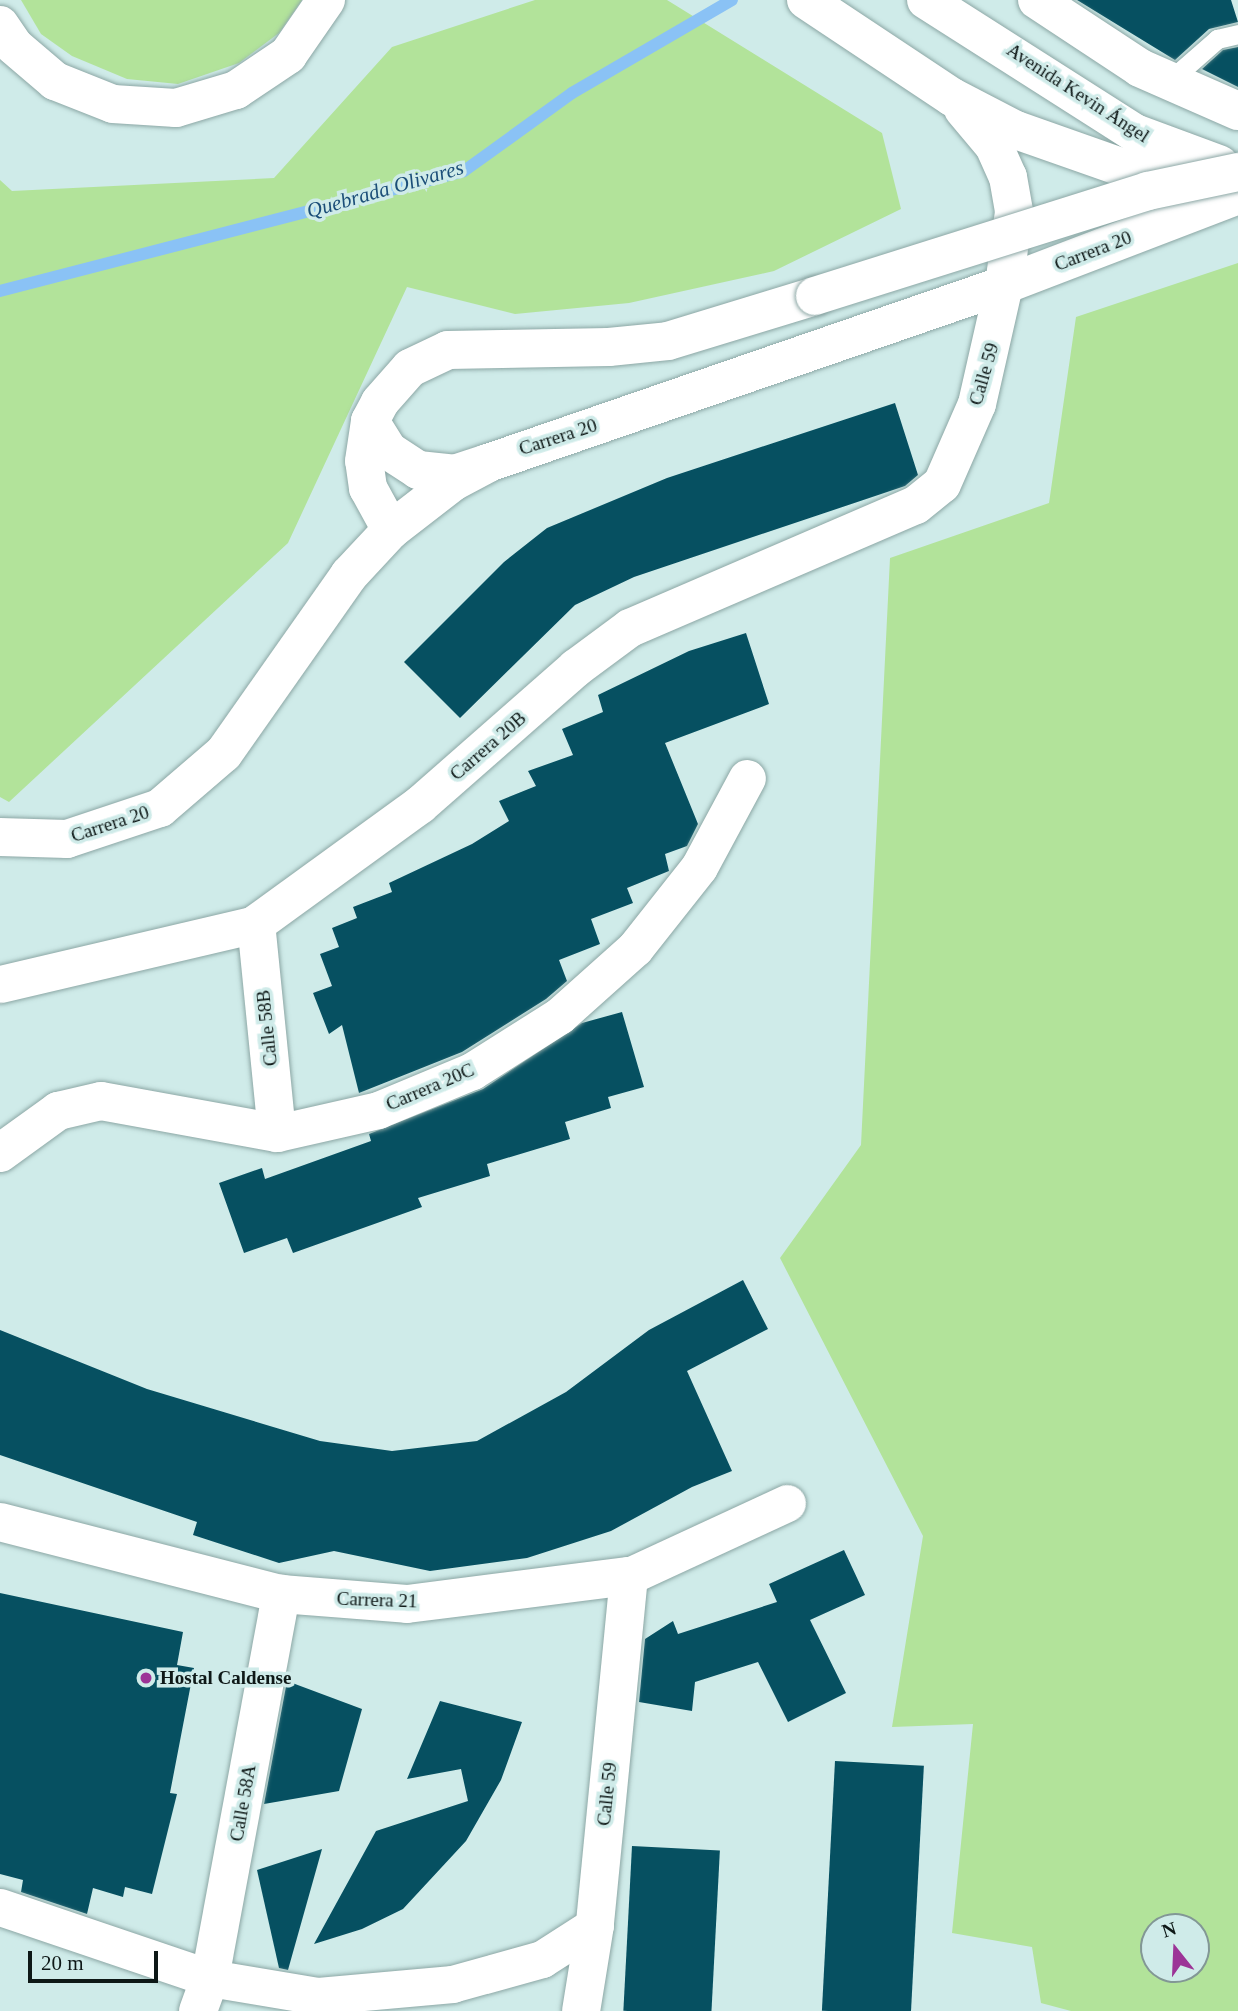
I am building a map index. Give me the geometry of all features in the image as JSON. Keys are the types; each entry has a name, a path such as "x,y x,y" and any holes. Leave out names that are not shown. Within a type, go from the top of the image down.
{"main road":[{"name":"Avenida Kevin Ángel","path":"926,0 985,34 1135,132 1238,172"},
{"path":"1037,0 1167,83 1238,111"},
{"path":"0,25 14,46 55,81 113,104 176,107 236,90 278,62 327,1"},
{"path":"819,8 952,97 1016,130 1124,168 1178,176 1238,172"},
{"name":"Calle 59","path":"952,97 994,146 1008,177 1014,212 1004,285 977,404 955,460"},
{"path":"391,530 368,488 363,461 370,421 380,402 410,368 448,350 609,347 668,341 1148,191 1238,172"},
{"name":"Carrera 20","path":"0,837 67,839 160,808 224,753 349,575 391,530 433,496 488,463 1004,285 1238,195"},
{"path":"370,421 389,451 418,470 454,474 488,463"},
{"name":"Carrera 20B","path":"256,924 420,805 576,668 630,628 916,505 942,484 955,460"},
{"name":"Calle 58B","path":"256,924 278,1133"},
{"name":"Carrera 20C","path":"0,1153 58,1111 101,1101 278,1133"},
{"name":"Carrera 21","path":"0,1522 281,1594 407,1604 629,1576"},
{"name":"Calle 59","path":"581,2011 594,1925 629,1576"},
{"name":"Calle 58A","path":"204,1994 281,1594"}],"street":[{"name":"Carrera 20C","path":"278,1133 378,1110 472,1071 559,1016 635,948 699,867 747,778"},
{"name":"Carrera 20B","path":"0,984 256,924"},
{"name":"Carrera 21","path":"629,1576 787,1503"},
{"path":"0,1907 204,1994 318,1996 452,1984 541,1959 594,1925"}],"lane":[{"path":"1167,83 1217,39 1238,34"}],"green space":[{"path":"21,0 302,0 279,33 239,63 178,84 127,79 72,56 41,34"},
{"path":"535,0 667,0 882,133 901,209 774,271 629,303 515,314 407,287 288,543 9,802 0,797 0,180 12,191 274,178 392,47"},
{"path":"1238,263 1238,2011 1071,2011 1041,2003 1032,1947 952,1933 973,1724 892,1727 923,1536 780,1258 861,1145 890,558 1049,503 1076,317"}],"building":[{"path":"1077,0 1231,0 1238,22 1209,29 1175,60"},
{"path":"1238,47 1238,87 1202,69 1223,50"},
{"path":"895,403 918,475 905,486 634,577 575,605 460,718 404,662 504,562 547,528 667,478"},
{"path":"746,633 769,704 665,743 698,824 687,846 665,854 669,871 627,888 633,903 591,919 600,944 559,960 567,981 546,999 462,1052 359,1093 342,1025 329,1034 313,993 332,986 320,954 339,947 332,928 357,918 353,907 392,892 389,883 472,844 509,821 499,801 536,786 528,771 573,755 562,729 603,712 598,695 689,651"},
{"path":"622,1012 644,1087 608,1097 611,1108 565,1122 570,1139 487,1164 490,1176 418,1198 422,1207 293,1253 287,1238 244,1253 219,1183 262,1168 265,1179 371,1141 369,1134 483,1089 582,1023"},
{"path":"743,1280 768,1329 687,1371 732,1471 692,1487 611,1531 527,1558 430,1571 334,1551 279,1563 193,1535 197,1522 0,1455 0,1330 147,1389 320,1441 392,1451 477,1441 566,1392 649,1330"},
{"path":"844,1550 865,1595 810,1620 846,1693 788,1722 758,1662 695,1682 692,1711 639,1702 645,1639 673,1621 678,1634 777,1602 769,1584"},
{"path":"0,1593 183,1632 177,1665 194,1668 170,1793 177,1794 152,1894 125,1887 123,1897 93,1888 87,1914 21,1892 23,1880 0,1874"},
{"path":"287,1681 362,1709 339,1791 264,1804"},
{"path":"440,1701 522,1722 501,1780 466,1841 403,1909 362,1929 314,1944 376,1831 468,1801 461,1769 407,1779"},
{"path":"835,1761 924,1766 911,2011 822,2011"},
{"path":"632,1846 720,1851 711,2011 623,2011"},
{"path":"322,1849 288,1970 279,1968 257,1870"}],"waterway":[{"name":"Quebrada Olivares","path":"0,291 464,171 572,93 732,0"}],"place":[{"name":"Hostal Caldense","path":"146,1678"}]}
